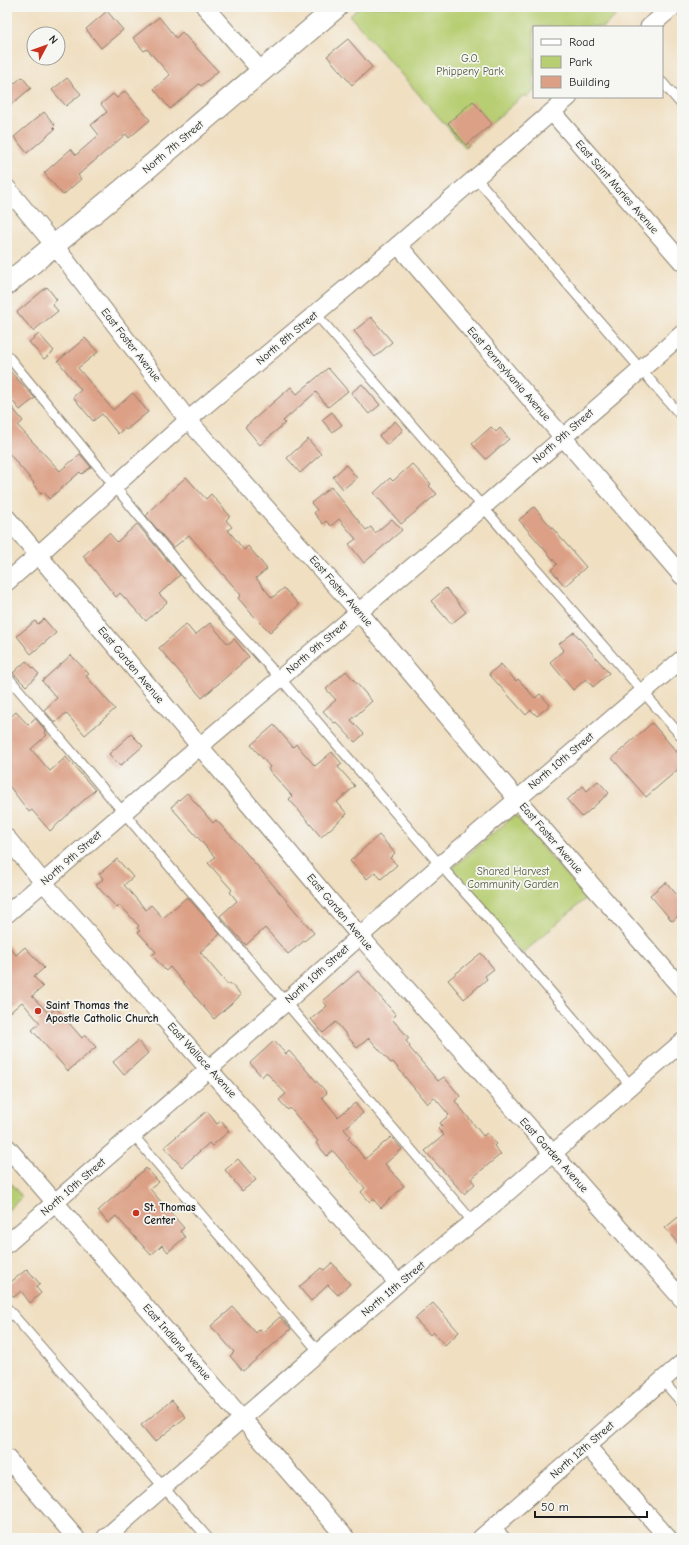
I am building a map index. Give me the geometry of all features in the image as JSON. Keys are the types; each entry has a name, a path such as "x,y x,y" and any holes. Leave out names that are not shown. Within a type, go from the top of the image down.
{"street":[{"path":"205,7 262,72"},
{"name":"North 7th Street","path":"7,284 55,246 337,7"},
{"path":"650,26 673,7"},
{"name":"North 8th Street","path":"7,582 38,556 188,420 398,245 568,98"},
{"name":"East Saint Maries Avenue","path":"552,112 682,262"},
{"name":"East Foster Avenue","path":"7,188 55,246 188,420 359,612 517,799 682,988"},
{"name":"East Pennsylvania Avenue","path":"398,245 682,576"},
{"name":"North 9th Street","path":"7,914 200,746 483,507 562,436 682,334"},
{"name":"East Garden Avenue","path":"7,518 359,936 682,1299"},
{"name":"North 10th Street","path":"7,1244 286,1002 440,865 682,659"},
{"name":"East Wallace Avenue","path":"7,838 43,882 210,1068 398,1283"},
{"name":"North 11th Street","path":"105,1538 398,1283 474,1222 682,1042"},
{"name":"East Indiana Avenue","path":"7,1147 346,1538"},
{"name":"North 12th Street","path":"481,1538 500,1532 587,1446 682,1363"},
{"path":"587,1446 668,1538"},
{"path":"7,1458 76,1538"}],"lane":[{"path":"663,83 682,105"},
{"path":"476,178 682,417"},
{"path":"316,314 682,737"},
{"path":"7,355 198,588 280,678 440,865 494,924 630,1086"},
{"path":"7,676 474,1222"},
{"path":"133,1135 319,1352"},
{"path":"7,1308 208,1538"},
{"path":"662,1380 682,1403"}],"green space":[{"name":"G.O. Phippeny Park","path":"360,7 626,7 604,26 533,26 533,92 527,97 524,95 465,147 350,16"},
{"name":"Shared Harvest Community Garden","path":"515,815 586,898 522,954 450,870"},
{"path":"7,1179 22,1197 7,1211"}],"building":[{"path":"107,11 123,30 101,48 86,29"},
{"path":"159,17 176,38 182,32 218,71 201,86 199,84 170,109 154,89 170,75 147,49 144,51 133,38"},
{"path":"348,39 372,67 352,85 327,56"},
{"path":"22,77 31,88 7,108 7,90"},
{"path":"67,78 81,94 66,106 52,90"},
{"path":"125,91 150,120 129,138 126,134 78,175 81,179 63,195 44,173 71,149 76,155 99,135 91,125 107,112 101,104 113,94 117,98"},
{"path":"473,101 492,124 466,145 448,123"},
{"path":"44,112 55,125 53,127 55,129 27,153 14,137"},
{"path":"47,287 57,300 52,304 58,311 33,331 17,312"},
{"path":"371,317 392,342 375,357 354,331"},
{"path":"39,334 54,351 44,359 29,342"},
{"path":"85,338 98,352 78,368 113,410 133,393 148,412 126,430 124,428 118,434 102,414 93,421 73,397 81,390 58,361"},
{"path":"7,368 35,398 20,410 7,394"},
{"path":"328,368 348,391 328,407 316,392 283,421 285,423 260,445 245,427 291,387 297,394"},
{"path":"362,384 380,405 369,414 351,393"},
{"path":"7,401 23,421 18,426 60,471 80,454 91,467 82,474 80,472 49,499 44,492 41,494 33,484 34,483 7,451"},
{"path":"332,412 342,425 332,432 322,420"},
{"path":"395,421 403,430 387,445 379,436"},
{"path":"491,427 496,432 500,428 509,439 486,459 472,444"},
{"path":"308,439 321,454 300,473 287,458"},
{"path":"412,464 431,484 429,486 437,494 401,524 374,493 390,478 393,481"},
{"path":"346,465 357,478 343,489 333,477"},
{"path":"186,477 206,499 211,494 230,516 226,520 232,527 228,530 244,550 248,546 267,569 256,578 272,598 284,588 299,605 270,632 238,598 241,595 189,535 173,548 146,516 149,513 148,512"},
{"path":"331,487 366,530 371,527 375,533 392,519 402,530 364,563 349,544 356,539 339,519 331,526 326,521 323,524 314,513 317,510 311,503"},
{"path":"534,507 586,567 565,586 551,570 557,564 519,520"},
{"path":"137,524 180,575 159,594 167,602 146,621 120,593 116,597 83,556 109,533 117,542"},
{"path":"446,588 466,612 451,624 431,601"},
{"path":"44,619 56,633 31,654 17,636 35,621 38,624"},
{"path":"210,623 228,644 234,639 249,657 202,698 159,648 186,624 195,635"},
{"path":"574,632 609,673 593,687 586,679 573,690 550,662 564,650 559,644"},
{"path":"71,655 89,674 86,676 115,709 85,735 66,713 55,723 44,710 57,698 42,681"},
{"path":"26,661 39,674 26,686 13,673"},
{"path":"501,664 516,681 518,679 535,698 540,694 550,705 537,716 531,710 526,715 489,674"},
{"path":"346,671 372,701 351,720 364,734 355,742 323,711 336,700 326,689"},
{"path":"16,712 28,725 35,718 46,731 45,733 47,735 31,749 50,771 66,757 95,790 50,831 32,810 29,812 7,783 7,720"},
{"path":"652,723 682,758 682,766 646,797 612,758"},
{"path":"274,725 293,747 296,744 315,766 332,752 342,764 338,767 355,786 337,802 347,814 321,837 289,799 292,796 268,769 270,767 251,745"},
{"path":"131,734 143,746 120,766 109,754"},
{"path":"598,781 609,793 582,817 567,800 583,786 587,791"},
{"path":"187,793 213,823 216,820 235,840 314,933 288,954 265,928 246,945 220,916 237,901 230,892 232,890 208,863 215,857 171,807"},
{"path":"379,835 395,853 390,858 397,865 381,879 375,872 367,879 350,861"},
{"path":"117,859 133,877 124,885 146,910 151,905 163,918 187,897 220,934 200,952 228,985 230,983 241,995 214,1019 170,967 166,971 152,955 156,952 138,932 140,931 137,928 139,926 120,905 117,908 96,885 103,879 99,874"},
{"path":"666,882 682,901 682,913 672,921 650,895"},
{"name":"Saint Thomas the Apostle Catholic Church","path":"7,944 16,955 25,947 44,968 34,977 43,987 32,996 49,1014 56,1008 82,1038 85,1035 96,1047 68,1071 32,1030 40,1023 22,1002 7,1015"},
{"path":"481,953 494,969 485,976 487,979 464,999 448,980"},
{"path":"358,971 396,1015 392,1019 409,1038 406,1041 410,1046 409,1047 438,1081 444,1077 460,1096 455,1101 483,1136 487,1133 496,1144 494,1146 501,1154 471,1179 475,1184 464,1194 425,1151 444,1135 438,1129 442,1125 440,1123 449,1115 434,1097 427,1104 393,1062 391,1063 369,1038 357,1048 336,1022 323,1033 311,1019 327,1006 323,1001"},
{"path":"138,1041 148,1053 124,1075 113,1062"},
{"path":"274,1041 286,1054 289,1051 327,1093 322,1097 338,1117 355,1103 363,1113 344,1129 350,1136 348,1138 365,1159 391,1137 402,1149 385,1164 404,1186 381,1208 373,1199 370,1202 361,1192 365,1188 333,1151 327,1156 316,1143 318,1141 290,1108 288,1110 279,1100 286,1094 266,1072 262,1077 250,1063"},
{"path":"207,1111 217,1124 221,1121 229,1131 212,1146 209,1143 182,1167 164,1147"},
{"path":"238,1159 256,1180 242,1191 225,1170"},
{"name":"St. Thomas Center","path":"146,1168 159,1182 150,1189 184,1228 180,1231 185,1237 168,1252 162,1245 151,1255 116,1216 108,1223 98,1211"},
{"path":"682,1214 682,1248 665,1228"},
{"path":"332,1263 350,1284 338,1295 328,1285 311,1301 299,1287 321,1268 324,1270"},
{"path":"27,1269 40,1284 36,1287 41,1293 30,1303 21,1291 14,1297 7,1289 7,1285"},
{"path":"433,1303 459,1332 445,1345 433,1332 430,1335 415,1319"},
{"path":"233,1307 256,1333 260,1329 263,1332 280,1317 291,1329 243,1371 230,1356 234,1352 211,1326"},
{"path":"172,1400 186,1417 155,1442 141,1425"}],"place":[{"name":"Saint Thomas the Apostle Catholic Church","path":"38,1011"},
{"name":"St. Thomas Center","path":"136,1213"}]}
